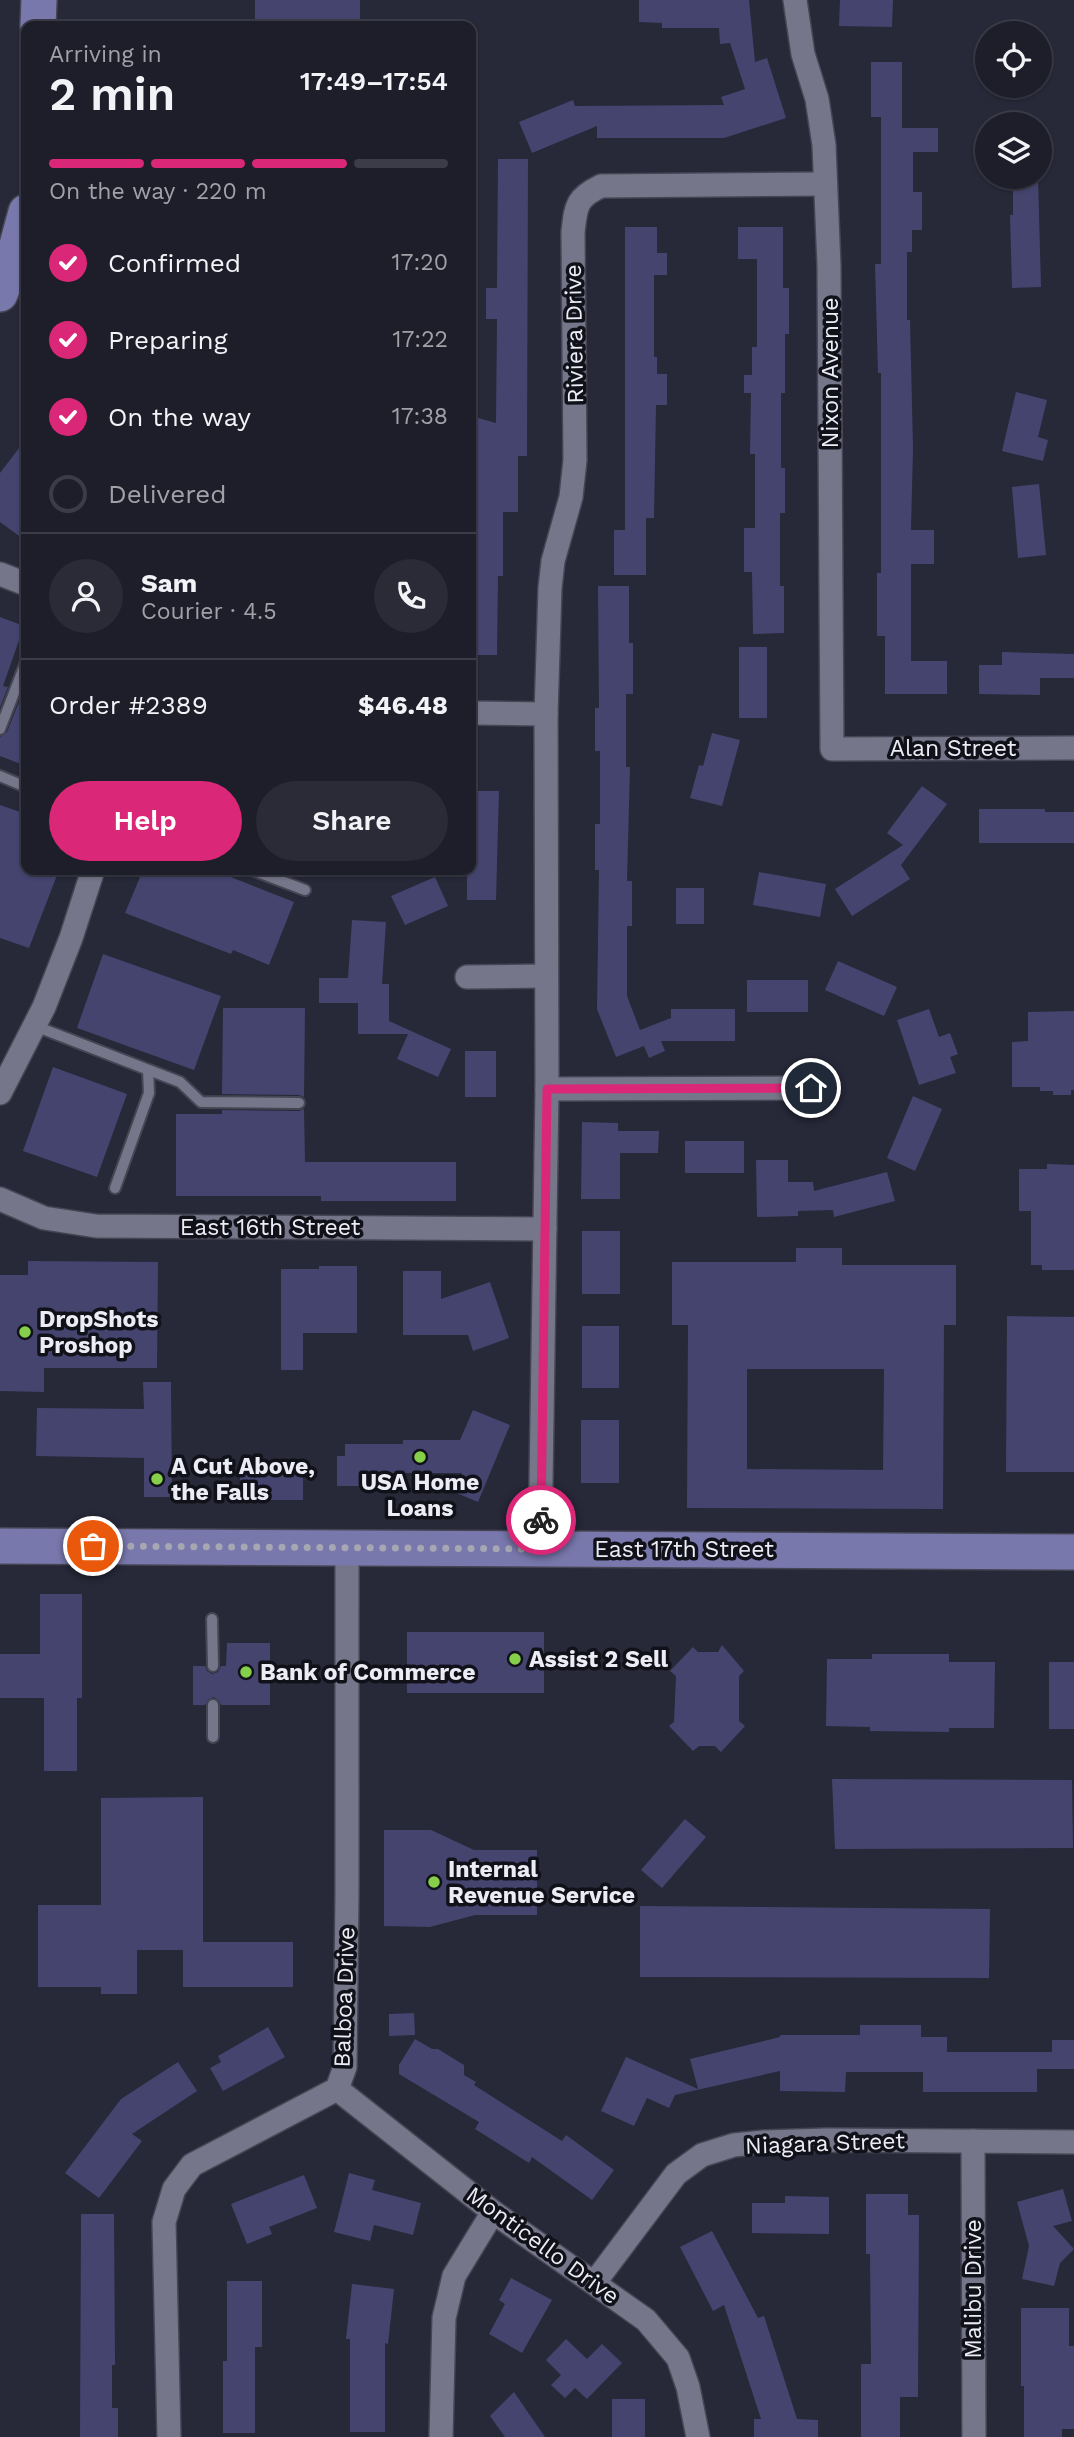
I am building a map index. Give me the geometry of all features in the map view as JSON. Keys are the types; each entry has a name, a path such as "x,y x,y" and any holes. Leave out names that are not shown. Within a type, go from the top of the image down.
{"main road":[{"path":"38,0 38,21"},
{"path":"0,294 20,263"},
{"name":"East 17th Street","path":"0,1546 1074,1552"}],"street":[{"name":"Nixon Avenue","path":"795,0 803,54 817,99 824,145 829,267 832,749"},
{"name":"Riviera Drive","path":"540,1549 547,1089 546,714 553,561 571,497 575,460 573,232 576,209 585,194 601,186 824,184"},
{"path":"0,574 21,582"},
{"path":"476,713 546,714"},
{"name":"Alan Street","path":"832,749 1074,748"},
{"path":"0,1093 6,1070 35,1026 71,938 91,875"},
{"path":"467,977 545,976"},
{"path":"547,1089 811,1088"},
{"name":"East 16th Street","path":"0,1199 44,1218 96,1226 545,1229"},
{"name":"Balboa Drive","path":"169,2437 164,2222 174,2189 192,2165 337,2089 345,2067 347,1546"},
{"name":"Monticello Drive","path":"337,2089 493,2212 646,2320 678,2358 688,2387 698,2437"},
{"name":"Niagara Street","path":"595,2282 676,2174 702,2155 734,2145 764,2141 1074,2141"},
{"name":"Malibu Drive","path":"973,2141 974,2437"},
{"path":"441,2437 444,2318 454,2276 493,2212"}],"lane":[{"path":"0,729 21,675"},
{"path":"0,776 21,785"},
{"path":"265,875 305,890"},
{"path":"35,1026 180,1082 201,1102 299,1103"},
{"path":"115,1188 149,1093 148,1070"},
{"path":"212,1619 213,1667"},
{"path":"213,1705 213,1737"}],"building":[{"path":"255,0 360,0 360,21 255,21"},
{"path":"639,0 749,0 755,62 767,58 786,118 724,138 597,138 597,126 532,153 519,122 573,100 575,106 724,105 721,97 745,89 730,43 720,44 719,28 662,28 662,23 639,22"},
{"path":"840,0 893,0 892,27 839,26"},
{"path":"871,62 902,62 902,128 938,128 938,152 913,152 913,192 922,192 922,230 912,230 912,252 907,252 913,448 911,530 934,530 934,564 911,564 911,661 947,661 947,694 885,694 885,636 877,636 877,573 881,573 881,373 878,373 875,264 881,264 881,117 871,117"},
{"path":"498,159 528,159 527,456 518,456 518,512 503,512 503,576 498,576 497,655 476,655 476,417 496,423 497,319 486,319 486,288 497,288"},
{"path":"1013,189 1038,189 1041,287 1012,288 1010,215 1013,215"},
{"path":"625,227 657,227 657,253 667,253 667,275 654,275 654,357 657,357 657,374 667,374 667,405 656,405 654,518 646,518 646,575 614,575 614,530 625,530"},
{"path":"738,227 783,227 783,288 789,288 789,334 785,334 785,393 781,393 781,468 785,468 785,513 780,513 780,586 784,586 784,633 753,634 752,572 744,572 744,528 755,528 755,454 750,454 751,393 744,393 744,375 752,375 752,347 757,347 757,259 738,259"},
{"path":"1016,392 1047,400 1038,437 1048,440 1043,461 1002,451"},
{"path":"21,446 21,537 0,522 0,473"},
{"path":"1039,484 1046,555 1018,558 1012,487"},
{"path":"598,586 629,586 629,643 633,643 633,694 626,694 626,767 630,767 627,881 632,881 632,926 627,926 627,996 640,1030 671,1018 671,1009 735,1009 735,1041 661,1041 665,1051 649,1058 644,1046 616,1057 597,1009 599,870 595,870 595,824 600,824 600,751 595,751 595,708 599,708"},
{"path":"0,617 21,625 21,635 3,686 8,687 0,707"},
{"path":"739,647 767,647 767,718 739,718"},
{"path":"1002,652 1074,654 1074,678 1040,678 1040,695 979,694 979,665 1002,665"},
{"path":"21,697 21,764 0,756 0,737 7,732"},
{"path":"712,733 740,740 722,806 690,798"},
{"path":"922,786 947,804 901,865 910,879 852,916 835,889 903,845 887,833"},
{"path":"476,791 499,791 496,900 467,900 467,875 476,875"},
{"path":"0,805 21,812 21,875 57,875 29,948 0,938"},
{"path":"979,809 1074,812 1074,843 979,843"},
{"path":"759,872 826,884 820,917 753,905"},
{"path":"141,875 226,875 294,902 269,965 233,950 231,954 125,913"},
{"path":"435,877 448,906 405,925 391,896"},
{"path":"676,888 704,888 704,924 676,924"},
{"path":"352,920 386,922 382,984 389,984 389,1021 451,1049 438,1077 397,1059 408,1034 358,1034 358,1003 319,1003 319,978 348,978"},
{"path":"103,954 221,996 194,1070 77,1028"},
{"path":"838,961 897,987 884,1016 825,990"},
{"path":"747,980 808,980 808,1012 747,1012"},
{"path":"223,1008 305,1008 304,1097 222,1094"},
{"path":"929,1009 939,1037 950,1033 958,1054 950,1057 956,1073 919,1085 897,1020"},
{"path":"1074,1011 1074,1090 1071,1090 1071,1095 1053,1095 1053,1091 1040,1091 1040,1087 1012,1087 1012,1042 1028,1041 1028,1012"},
{"path":"465,1051 496,1051 496,1097 465,1097"},
{"path":"53,1067 127,1094 97,1177 23,1151"},
{"path":"913,1096 942,1109 915,1171 887,1158"},
{"path":"304,1109 305,1162 456,1162 456,1201 321,1201 321,1196 176,1196 176,1114 222,1114 222,1110"},
{"path":"582,1122 618,1123 618,1131 659,1131 658,1153 620,1153 620,1199 581,1199"},
{"path":"685,1141 744,1141 744,1173 685,1173"},
{"path":"756,1160 788,1160 788,1182 813,1182 814,1191 887,1172 895,1201 834,1217 833,1210 798,1211 798,1216 757,1217"},
{"path":"1047,1164 1074,1165 1074,1270 1042,1270 1042,1265 1031,1265 1031,1211 1019,1211 1019,1169 1047,1169"},
{"path":"582,1231 620,1231 620,1294 582,1294"},
{"path":"796,1248 842,1248 842,1265 956,1265 956,1325 944,1325 943,1509 687,1508 688,1325 672,1325 672,1262 796,1262","holes":["747,1369 884,1369 883,1470 747,1469"]},
{"path":"28,1261 158,1262 157,1368 44,1368 44,1392 0,1391 0,1275 28,1275"},
{"path":"319,1266 357,1266 357,1333 303,1333 303,1370 281,1370 281,1269 319,1269"},
{"path":"403,1271 441,1271 441,1299 490,1282 509,1338 473,1351 468,1335 403,1335"},
{"path":"1007,1316 1074,1317 1074,1472 1006,1472"},
{"path":"582,1326 619,1326 619,1388 582,1388"},
{"path":"143,1382 171,1382 172,1497 144,1497 144,1458 36,1456 37,1408 144,1409"},
{"path":"473,1410 510,1425 478,1502 454,1492 462,1473 378,1473 378,1486 337,1486 337,1456 345,1456 345,1444 460,1440"},
{"path":"581,1420 619,1420 619,1483 581,1483"},
{"path":"240,1467 303,1467 303,1500 240,1500"},
{"path":"40,1594 82,1594 82,1698 77,1698 77,1771 44,1771 44,1698 0,1698 0,1654 40,1654"},
{"path":"407,1632 544,1632 544,1693 407,1693"},
{"path":"227,1643 270,1643 270,1705 221,1705 214,1697 205,1705 193,1705 193,1666 205,1666 212,1674 218,1672 221,1666 226,1666"},
{"path":"722,1645 744,1671 739,1676 739,1721 745,1726 721,1752 715,1746 699,1746 693,1751 669,1726 674,1722 676,1676 670,1671 693,1647 698,1652 718,1652"},
{"path":"872,1654 949,1654 949,1662 995,1662 994,1728 949,1728 949,1732 870,1731 870,1727 826,1726 827,1659 872,1659"},
{"path":"1049,1662 1074,1662 1074,1729 1049,1729"},
{"path":"832,1779 1072,1780 1073,1848 835,1849"},
{"path":"203,1797 203,1942 293,1942 293,1987 183,1987 183,1950 137,1950 137,1994 101,1994 101,1987 38,1987 38,1905 101,1905 101,1798"},
{"path":"685,1819 706,1837 662,1888 641,1870"},
{"path":"384,1830 431,1830 474,1850 537,1850 537,1915 475,1915 430,1927 384,1926"},
{"path":"640,1906 990,1909 989,1978 640,1977"},
{"path":"414,2013 415,2035 389,2036 389,2014"},
{"path":"860,2025 921,2025 921,2037 947,2037 947,2052 1052,2052 1052,2040 1074,2040 1074,2069 1037,2069 1037,2092 923,2092 923,2072 846,2072 845,2092 780,2091 780,2071 675,2095 669,2108 647,2098 634,2126 601,2111 626,2057 698,2089 690,2059 780,2035 860,2035"},
{"path":"268,2027 285,2057 223,2091 210,2068 221,2062 218,2056"},
{"path":"415,2039 464,2065 464,2075 476,2082 474,2085 562,2141 566,2135 614,2170 592,2200 532,2157 529,2163 475,2129 479,2122 399,2074 399,2065"},
{"path":"178,2062 197,2091 132,2134 142,2141 99,2198 65,2173 121,2099"},
{"path":"349,2173 375,2180 372,2190 421,2203 413,2235 374,2225 370,2241 334,2232"},
{"path":"304,2175 317,2208 269,2227 272,2234 247,2244 231,2204"},
{"path":"1063,2189 1072,2221 1053,2226 1074,2249 1060,2263 1054,2286 1022,2279 1029,2246 1017,2202"},
{"path":"866,2194 908,2194 908,2215 919,2215 918,2397 900,2397 900,2437 861,2437 861,2364 871,2364 870,2254 866,2254"},
{"path":"785,2196 829,2197 829,2234 752,2233 752,2203 785,2203"},
{"path":"81,2214 114,2214 115,2365 112,2365 112,2408 118,2408 118,2437 80,2437"},
{"path":"712,2231 758,2318 764,2316 797,2419 818,2420 818,2437 754,2437 754,2419 761,2419 724,2305 713,2311 680,2247"},
{"path":"511,2278 552,2300 522,2353 489,2334 505,2304 499,2300"},
{"path":"227,2281 262,2281 262,2347 255,2347 255,2433 223,2433 223,2361 227,2361"},
{"path":"352,2284 394,2289 388,2344 385,2343 385,2432 350,2432 350,2339 346,2339"},
{"path":"1021,2308 1069,2308 1069,2346 1074,2346 1074,2429 1062,2429 1062,2437 1024,2437"},
{"path":"566,2339 587,2359 602,2344 622,2363 587,2399 575,2388 565,2398 551,2385 561,2375 546,2360"},
{"path":"514,2392 545,2437 505,2437 490,2416"},
{"path":"612,2399 645,2399 645,2437 612,2437"}],"way so far":[{"path":"93,1546 540,1549 541,1520"}],"place":[{"name":"DropShots Proshop","path":"25,1332"},
{"name":"USA Home Loans","path":"420,1457"},
{"name":"A Cut Above, the Falls","path":"157,1479"},
{"name":"Assist 2 Sell","path":"515,1659"},
{"name":"Bank of Commerce","path":"246,1672"},
{"name":"Internal Revenue Service","path":"434,1882"}],"route":[{"path":"541,1520 547,1089 811,1088"}]}
